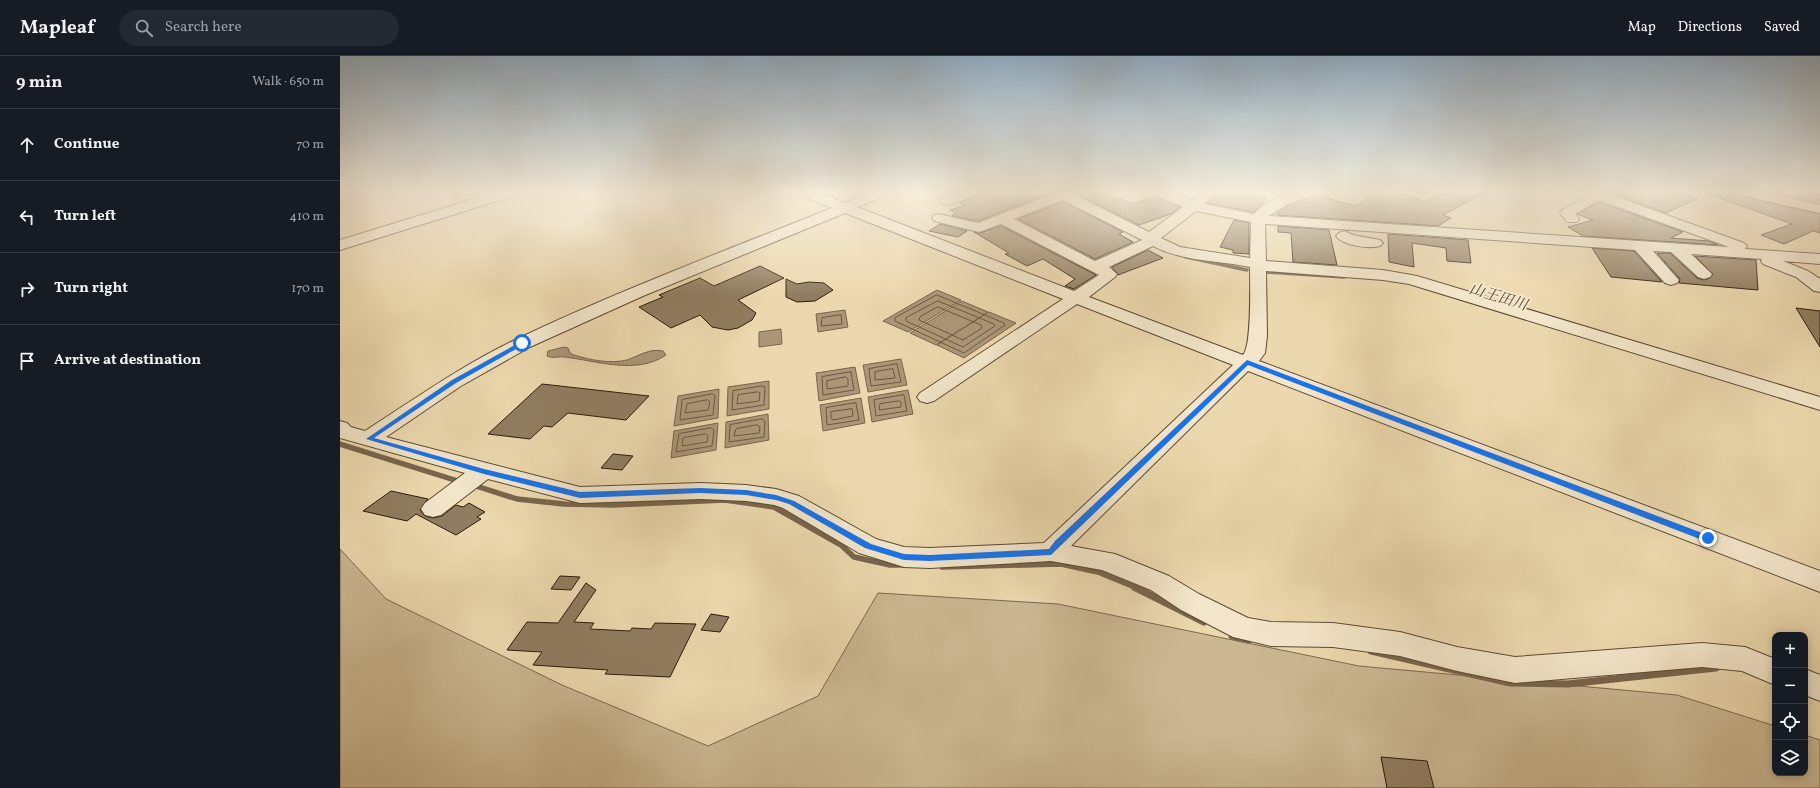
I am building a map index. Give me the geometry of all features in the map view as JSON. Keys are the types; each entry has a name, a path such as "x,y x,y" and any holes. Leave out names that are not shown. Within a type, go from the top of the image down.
{"street":[{"path":"340,245 401,226"},
{"path":"369,439 454,382 522,343 636,292 798,226"},
{"path":"894,226 1076,298 1820,582"},
{"path":"972,226 979,228 984,226"},
{"path":"927,397 1076,298 1109,274 1016,226"},
{"path":"1119,226 1149,241 1184,253 1269,267 1383,275 1411,279 1820,404"},
{"path":"1093,266 1100,265 1149,241 1168,226"},
{"path":"1051,552 1094,507 1256,353 1258,336 1258,226"},
{"path":"1340,226 1345,237 1375,243"},
{"path":"1342,226 1820,259"},
{"path":"1686,226 1757,254 1771,262 1802,274 1820,287"},
{"path":"1640,246 1671,280"},
{"path":"1675,248 1704,274"},
{"path":"340,428 343,432 484,471 580,495 700,491 764,495 791,502 868,546 904,557 930,558 1051,552 1106,561 1160,584 1190,602 1243,629 1271,634 1333,635 1400,644 1457,659 1515,670 1702,654 1745,659 1772,671"},
{"path":"433,509 484,471"},
{"path":"1808,683 1820,688"}],"shaded area":[{"path":"340,549 386,599 562,685 708,746 818,696 878,593 1058,604 1359,666 1677,695 1772,725 1772,776 1808,776 1808,736 1820,740 1820,788 340,788"}],"water":[{"path":"937,290 961,300 908,332 883,321"},
{"path":"962,301 988,312 936,345 910,333"},
{"path":"845,310 848,327 818,332 816,314"},
{"path":"989,312 1016,323 964,358 937,345"},
{"path":"781,329 782,344 759,347 759,332"},
{"path":"564,347 568,348 570,353 574,355 593,360 627,360 644,353 658,350 663,351 666,355 655,361 630,365 617,365 565,357 547,356 548,351"},
{"path":"901,359 907,385 868,392 863,365"},
{"path":"855,367 860,393 819,401 816,373"},
{"path":"769,381 769,409 727,416 728,387"},
{"path":"719,389 718,418 674,426 678,396"},
{"path":"908,390 913,414 872,422 868,397"},
{"path":"861,398 865,423 823,431 820,405"},
{"path":"768,414 769,440 725,448 726,422"},
{"path":"718,423 716,450 671,458 674,431"}],"building":[{"path":"937,226 948,226 967,231 958,237 929,231"},
{"path":"1001,226 1096,275 1074,289 1065,286 1075,279 1043,259 1027,266 1005,254 1009,253 974,232 980,233"},
{"path":"1032,226 1111,226 1123,232 1119,234 1133,242 1095,259"},
{"path":"1231,226 1249,226 1249,254 1233,253 1233,250 1220,247"},
{"path":"1278,226 1329,230 1337,265 1293,262 1291,233 1278,232"},
{"path":"1667,226 1683,232 1671,238 1709,241 1718,245 1583,236 1568,227"},
{"path":"1786,226 1820,226 1820,233 1813,231 1784,244 1761,235"},
{"path":"1388,234 1468,240 1471,263 1447,261 1446,248 1412,243 1414,267 1389,262"},
{"path":"1592,248 1634,251 1662,282 1611,277"},
{"path":"1148,250 1163,258 1118,275 1112,267"},
{"path":"1657,253 1670,253 1697,278 1704,280 1710,278 1713,274 1695,256 1756,260 1758,290 1679,283 1680,279"},
{"path":"760,266 784,278 738,300 756,313 752,320 738,328 728,330 712,327 700,315 671,328 639,307 663,297 659,295 700,278 714,286"},
{"path":"786,279 797,284 809,282 824,283 833,290 815,301 797,302 786,297"},
{"path":"1796,308 1820,311 1820,347"},
{"path":"542,384 649,396 626,420 568,413 552,427 544,426 530,439 488,434"},
{"path":"613,454 633,456 622,470 601,468"},
{"path":"391,491 428,499 420,510 425,516 433,518 442,516 456,505 463,507 469,503 485,512 477,517 481,519 456,535 416,514 407,521 363,511"},
{"path":"560,576 580,577 571,590 551,589"},
{"path":"586,583 596,590 574,622 594,623 590,629 630,631 632,628 651,629 655,623 696,624 670,677 605,674 608,670 533,665 542,652 507,650 527,622 558,623"},
{"path":"711,614 729,617 720,632 701,630"},
{"path":"1381,757 1427,761 1434,788 1387,788"}],"waterway":[{"name":"山王田川","path":"1186,257 1247,270"},
{"name":"山王田川","path":"1265,272 1344,277"},
{"path":"340,444 461,482"},
{"path":"473,485 517,499 564,504 614,505 725,500 774,507 841,545 854,557 890,565 904,565"},
{"path":"942,567 1061,564 1098,572 1137,588"},
{"path":"1134,587 1204,622"},
{"path":"1232,636 1249,640"},
{"path":"1371,651 1510,683 1568,684 1716,668"}],"route":[{"path":"522,343 454,382 369,439 547,488 580,495 700,491 764,495 791,502 868,546 904,557 930,558 1051,552 1058,543 1105,497 1247,362 1708,538"}]}
